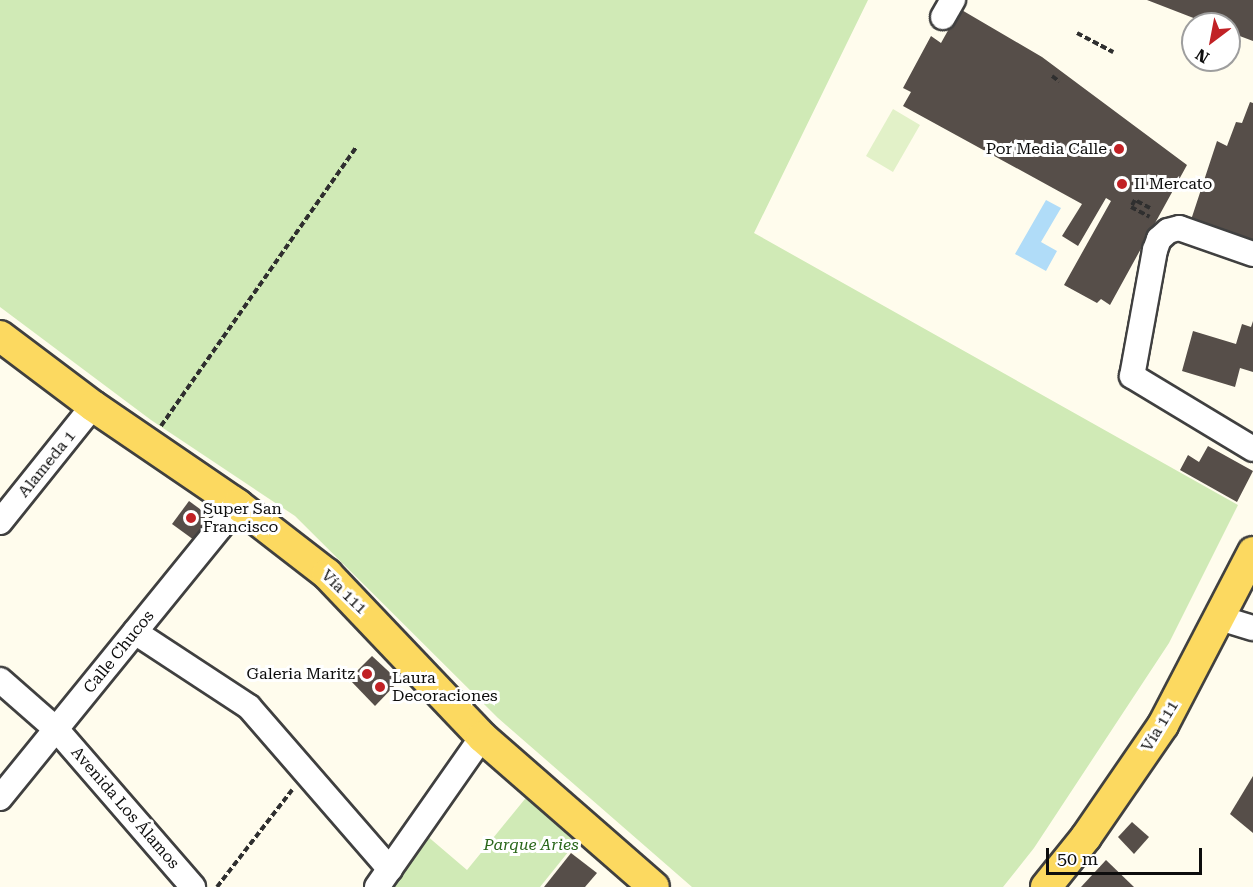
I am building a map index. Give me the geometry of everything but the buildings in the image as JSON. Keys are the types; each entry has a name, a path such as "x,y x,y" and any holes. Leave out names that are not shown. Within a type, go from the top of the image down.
{"main road":[{"name":"Vía 111","path":"0,336 93,406 238,505 327,574 482,737 654,887"},
{"name":"Vía 111","path":"1046,887 1086,837 1163,725 1253,552"}],"street":[{"path":"1253,255 1179,228 1168,231 1159,238 1132,376 1253,448"},
{"name":"Alameda 1","path":"0,522 93,406"},
{"name":"Calle Chucos","path":"0,798 238,505"},
{"path":"1220,618 1253,628"},
{"path":"135,632 249,707 307,772 383,878 482,737"},
{"name":"Avenida Los Álamos","path":"0,680 57,730 193,887"}],"path":[{"path":"1077,33 1113,52"},
{"path":"1052,76 1059,81"},
{"path":"149,443 356,148"},
{"path":"1150,208 1135,200 1131,207 1150,217"},
{"path":"217,887 307,772"}],"green space":[{"path":"0,0 868,0 754,233 1238,505 1169,643 1034,848 1003,887 692,887 498,718 295,516 151,420 0,307"},
{"path":"893,109 920,125 893,172 866,156"},
{"name":"Parque Aries","path":"529,794 577,841 540,887 391,887 426,835 467,870"}],"water":[{"path":"1046,200 1061,208 1041,242 1057,251 1046,271 1015,254"}],"place":[{"name":"Por Media Calle","path":"1119,149"},
{"name":"Il Mercato","path":"1122,184"},
{"name":"Super San Francisco","path":"191,518"},
{"name":"Galeria Maritz","path":"367,674"},
{"name":"Laura Decoraciones","path":"380,687"}]}
